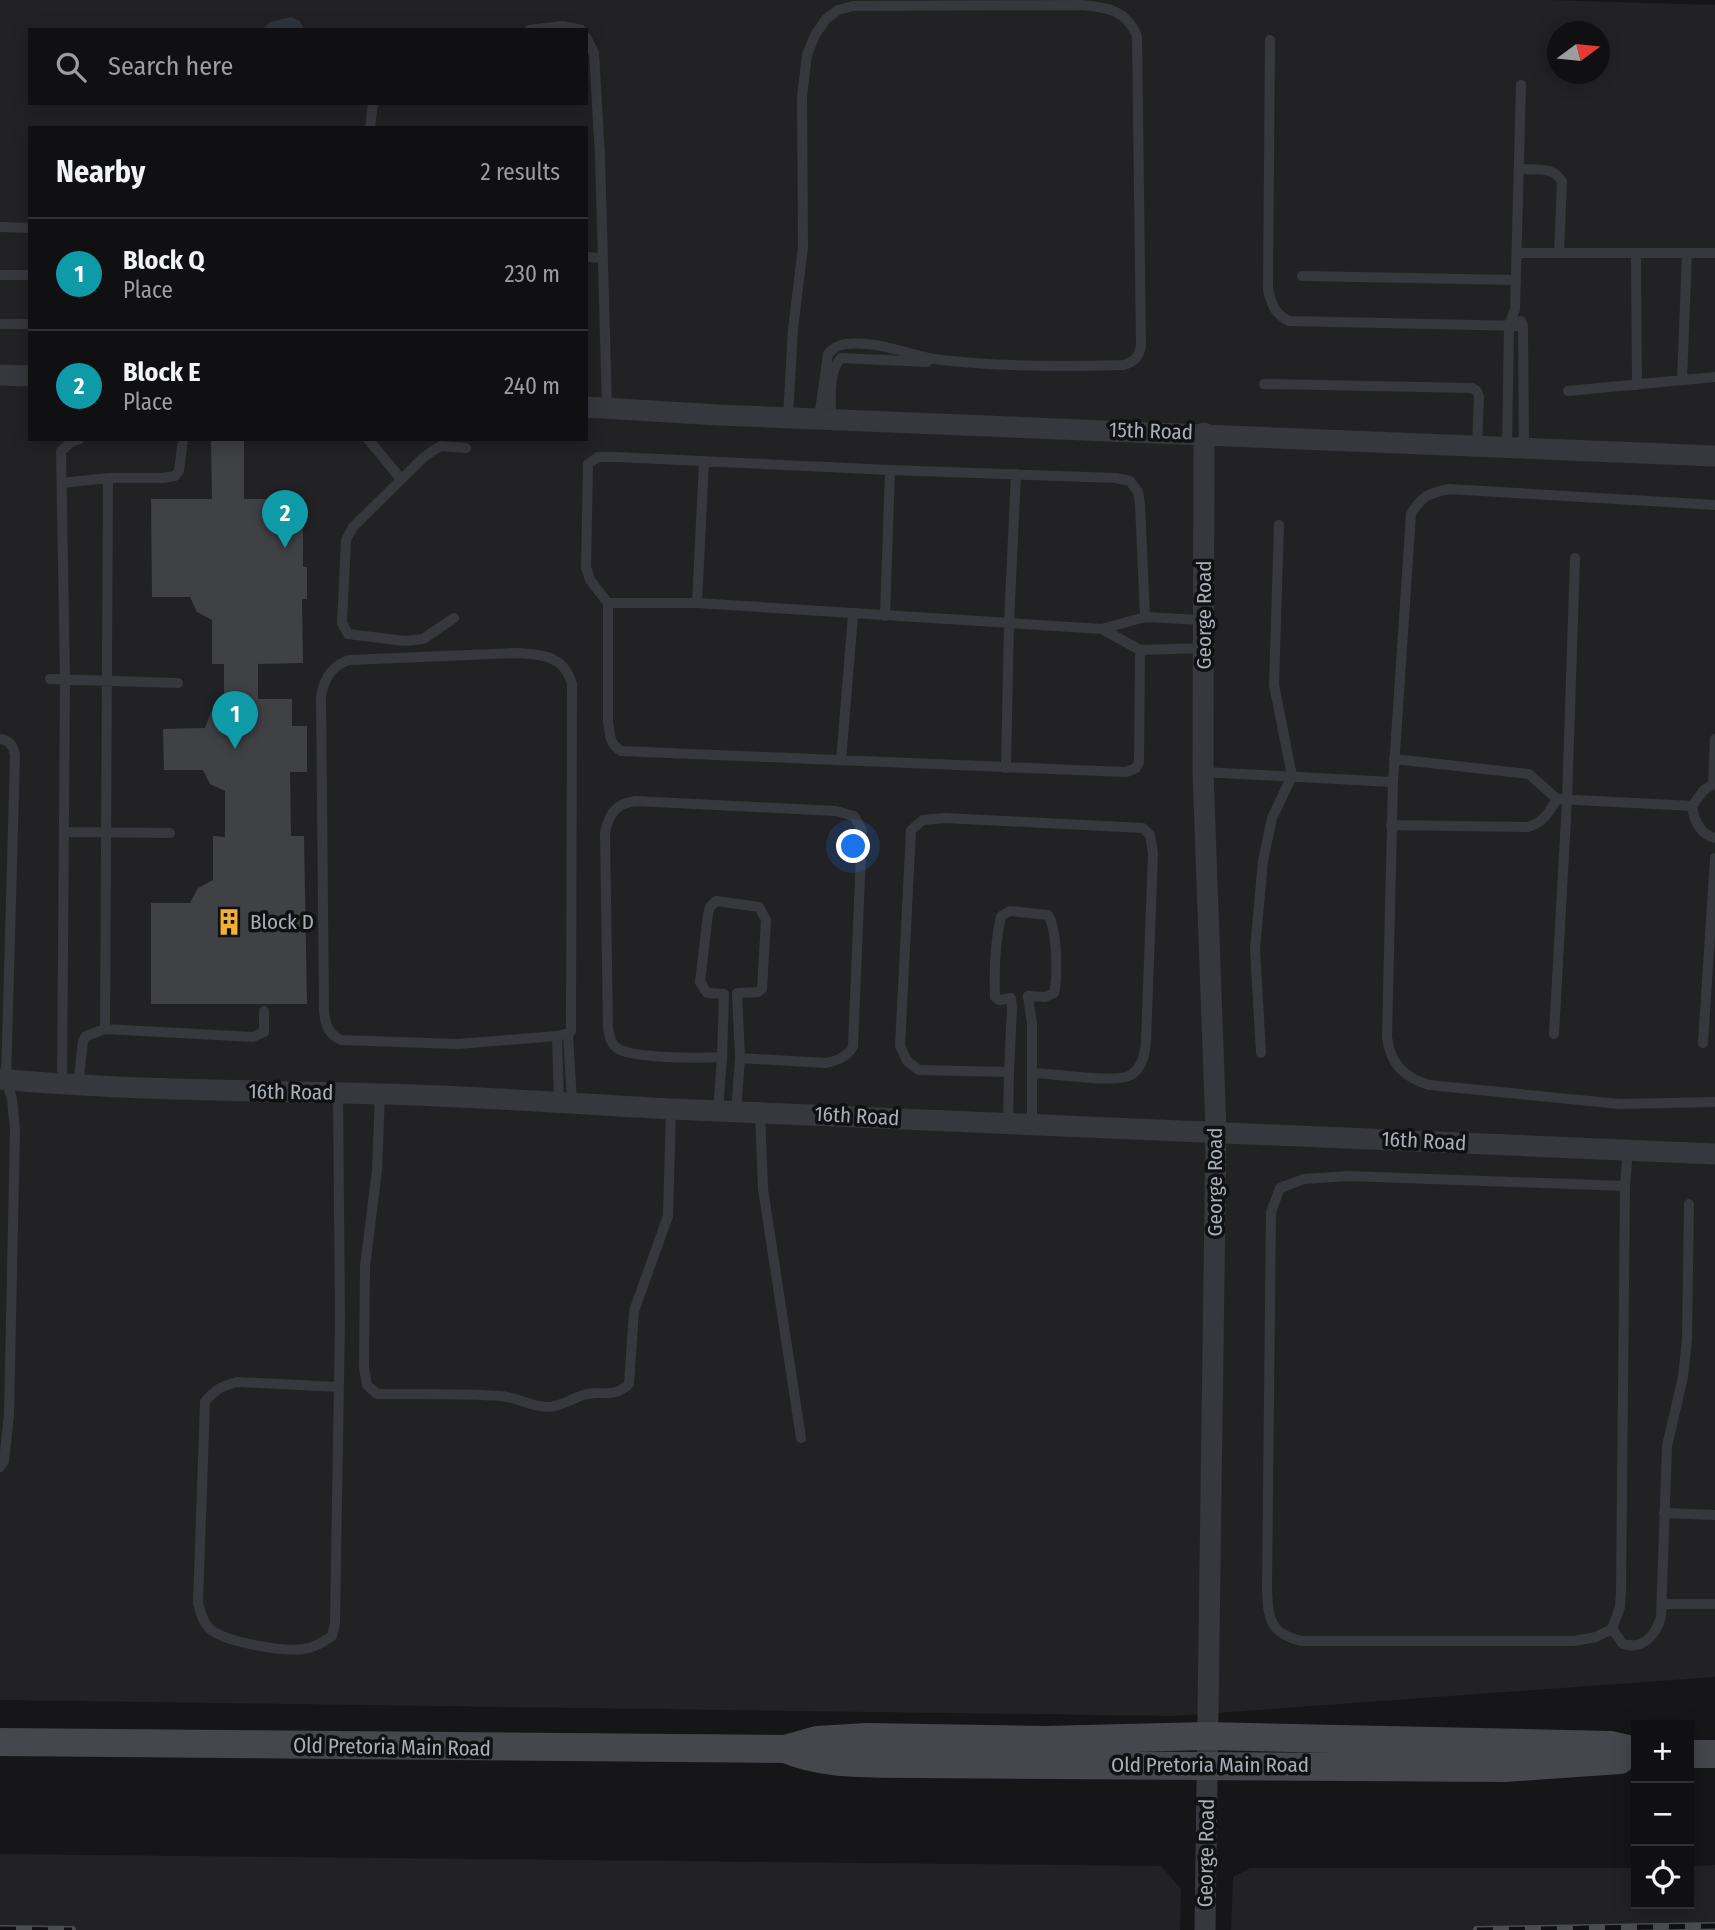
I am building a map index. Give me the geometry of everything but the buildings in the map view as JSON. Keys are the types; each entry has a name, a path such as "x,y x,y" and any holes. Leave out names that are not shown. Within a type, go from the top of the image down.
{"main road":[{"name":"Old Pretoria Main Road","path":"0,1742 410,1748 785,1749 817,1740 867,1737 1044,1740 1207,1736 1610,1745 1631,1751"},
{"name":"Old Pretoria Main Road","path":"785,1749 806,1758 888,1763 1506,1768 1589,1764 1618,1761 1631,1755"},
{"path":"1694,1754 1715,1754"}],"street":[{"path":"0,375 28,376"},
{"name":"15th Road","path":"597,408 1715,456"},
{"name":"George Road","path":"1204,433 1203,772 1216,1131 1205,1930"},
{"name":"16th Road","path":"3,1079 70,1086 380,1094 565,1102 671,1110 1715,1154"}],"lane":[{"path":"788,417 793,328 803,247 802,96 807,55 815,35 826,19 838,10 853,6 1081,5 1112,9 1124,16 1137,36 1139,356 1134,362 1124,365 1035,366 940,360 871,344 846,344 836,347 828,354 825,366 825,418"},
{"path":"546,28 572,28"},
{"path":"1270,40 1268,290 1271,305 1278,316 1289,321 1523,326"},
{"path":"588,41 594,53 603,258 597,408"},
{"path":"1516,447 1509,325 1515,309 1521,85"},
{"path":"370,126 373,105"},
{"path":"1519,169 1551,171 1558,175 1562,182 1559,253"},
{"path":"0,227 28,228"},
{"path":"1517,253 1715,253"},
{"path":"1636,253 1637,385"},
{"path":"1682,380 1687,253"},
{"path":"588,257 603,258"},
{"path":"0,275 28,275"},
{"path":"1302,276 1516,280"},
{"path":"1515,309 1523,326 1516,447"},
{"path":"0,324 28,324"},
{"path":"1568,391 1715,377"},
{"path":"1264,384 1472,388 1477,391 1479,397 1477,445"},
{"path":"70,1086 62,448 74,441"},
{"path":"62,482 175,476 179,471 183,441"},
{"path":"370,441 401,479"},
{"path":"454,618 423,639 405,641 348,634 342,623 346,540 353,527 434,450 441,446 466,448"},
{"path":"1140,650 1139,762 1136,768 1126,772 630,751 614,747 610,740 608,721 608,603 590,580 586,568 589,464 598,457 1116,478 1130,481 1136,486 1140,504 1145,617"},
{"path":"697,603 705,461"},
{"path":"886,616 890,470"},
{"path":"1006,768 1016,474"},
{"path":"105,1029 108,478"},
{"path":"1715,505 1449,489 1429,493 1418,501 1411,514 1394,759 1387,1037 1389,1052 1405,1075 1429,1085 1620,1104 1715,1102"},
{"path":"1261,1052 1255,949 1263,861 1272,818 1292,776 1274,685 1279,525"},
{"path":"1554,1034 1562,799 1575,558"},
{"path":"608,603 697,603 1102,629 1145,617 1203,620"},
{"path":"841,761 853,615"},
{"path":"1102,629 1140,650 1204,648"},
{"path":"536,654 556,660 569,676 572,684 572,1029 562,1035 458,1044 348,1042 335,1037 329,1031 325,1024 324,1010 321,696 323,682 340,663 349,660 536,654"},
{"path":"50,679 178,683"},
{"path":"1715,739 1714,783 1704,790 1692,806 1699,828 1715,838"},
{"path":"0,740 8,741 13,746 15,755 3,1079 12,1099 15,1142 9,1415 4,1461 0,1467"},
{"path":"1394,759 1529,774 1562,799 1692,806"},
{"path":"1203,772 1393,782"},
{"path":"1391,825 1528,827 1544,819 1562,799"},
{"path":"722,1057 633,1054 623,1051 611,1042 608,1029 605,833 610,815 624,803 635,801 836,811 854,816 859,822 862,830 855,1033 850,1052 825,1063 740,1058"},
{"path":"1009,1072 919,1070 907,1061 901,1051 899,1041 911,830 923,820 945,818 1143,828 1150,835 1153,853 1146,1041 1142,1062 1126,1077 1032,1073"},
{"path":"65,832 170,833"},
{"path":"1703,1043 1715,858"},
{"path":"716,901 759,907 765,915 762,989 724,994 707,993 700,982 710,907 716,901"},
{"path":"1010,911 1040,912 1048,915 1051,920 1056,977 1054,993 1045,997 1010,998 995,997 1001,916 1010,911"},
{"path":"727,1112 740,1058 737,993"},
{"path":"724,994 722,1057 727,1112"},
{"path":"1028,996 1032,1024 1032,1125"},
{"path":"1008,1123 1013,1019 1010,998"},
{"path":"70,1086 84,1038 105,1029 253,1037 264,1032 264,1011"},
{"path":"562,1035 565,1102"},
{"path":"338,1093 339,1387 335,1623 332,1636 318,1646 302,1650 273,1648 223,1636 206,1626 198,1603 205,1402 212,1392 223,1385 237,1382 339,1387"},
{"path":"380,1094 377,1170 365,1266 364,1367 367,1385 377,1394 505,1396 526,1404 548,1407 559,1406 585,1395 613,1394 629,1384 634,1311 668,1216 671,1110"},
{"path":"760,1112 763,1189 801,1438"},
{"path":"1625,1186 1349,1176 1317,1177 1290,1182 1280,1188 1271,1212 1267,1588 1268,1615 1275,1628 1287,1638 1302,1642 1574,1641 1596,1637 1612,1629 1620,1607 1621,1592 1625,1186 1628,1150"},
{"path":"1612,1629 1623,1644 1636,1646 1644,1643 1656,1631 1663,1604 1667,1446 1683,1377 1687,1339 1689,1204"},
{"path":"1664,1513 1715,1515"},
{"path":"1663,1604 1715,1604"}],"shaded area":[{"path":"0,0 1549,0 1715,5 1715,1677 1173,1716 0,1700"},
{"path":"291,17 300,21 303,28 264,28 270,22"},
{"path":"0,1854 1161,1866 1181,1889 1180,1930 0,1930"},
{"path":"1715,1865 1715,1930 1231,1930 1233,1877 1250,1868 1631,1868 1631,1909 1694,1909 1694,1866"}],"railway":[{"path":"1477,1930 1715,1926"},
{"path":"0,1929 72,1930"}],"place":[{"name":"Block E","path":"285,548"},
{"name":"Block Q","path":"235,749"},
{"name":"Block D","path":"229,922"}]}
